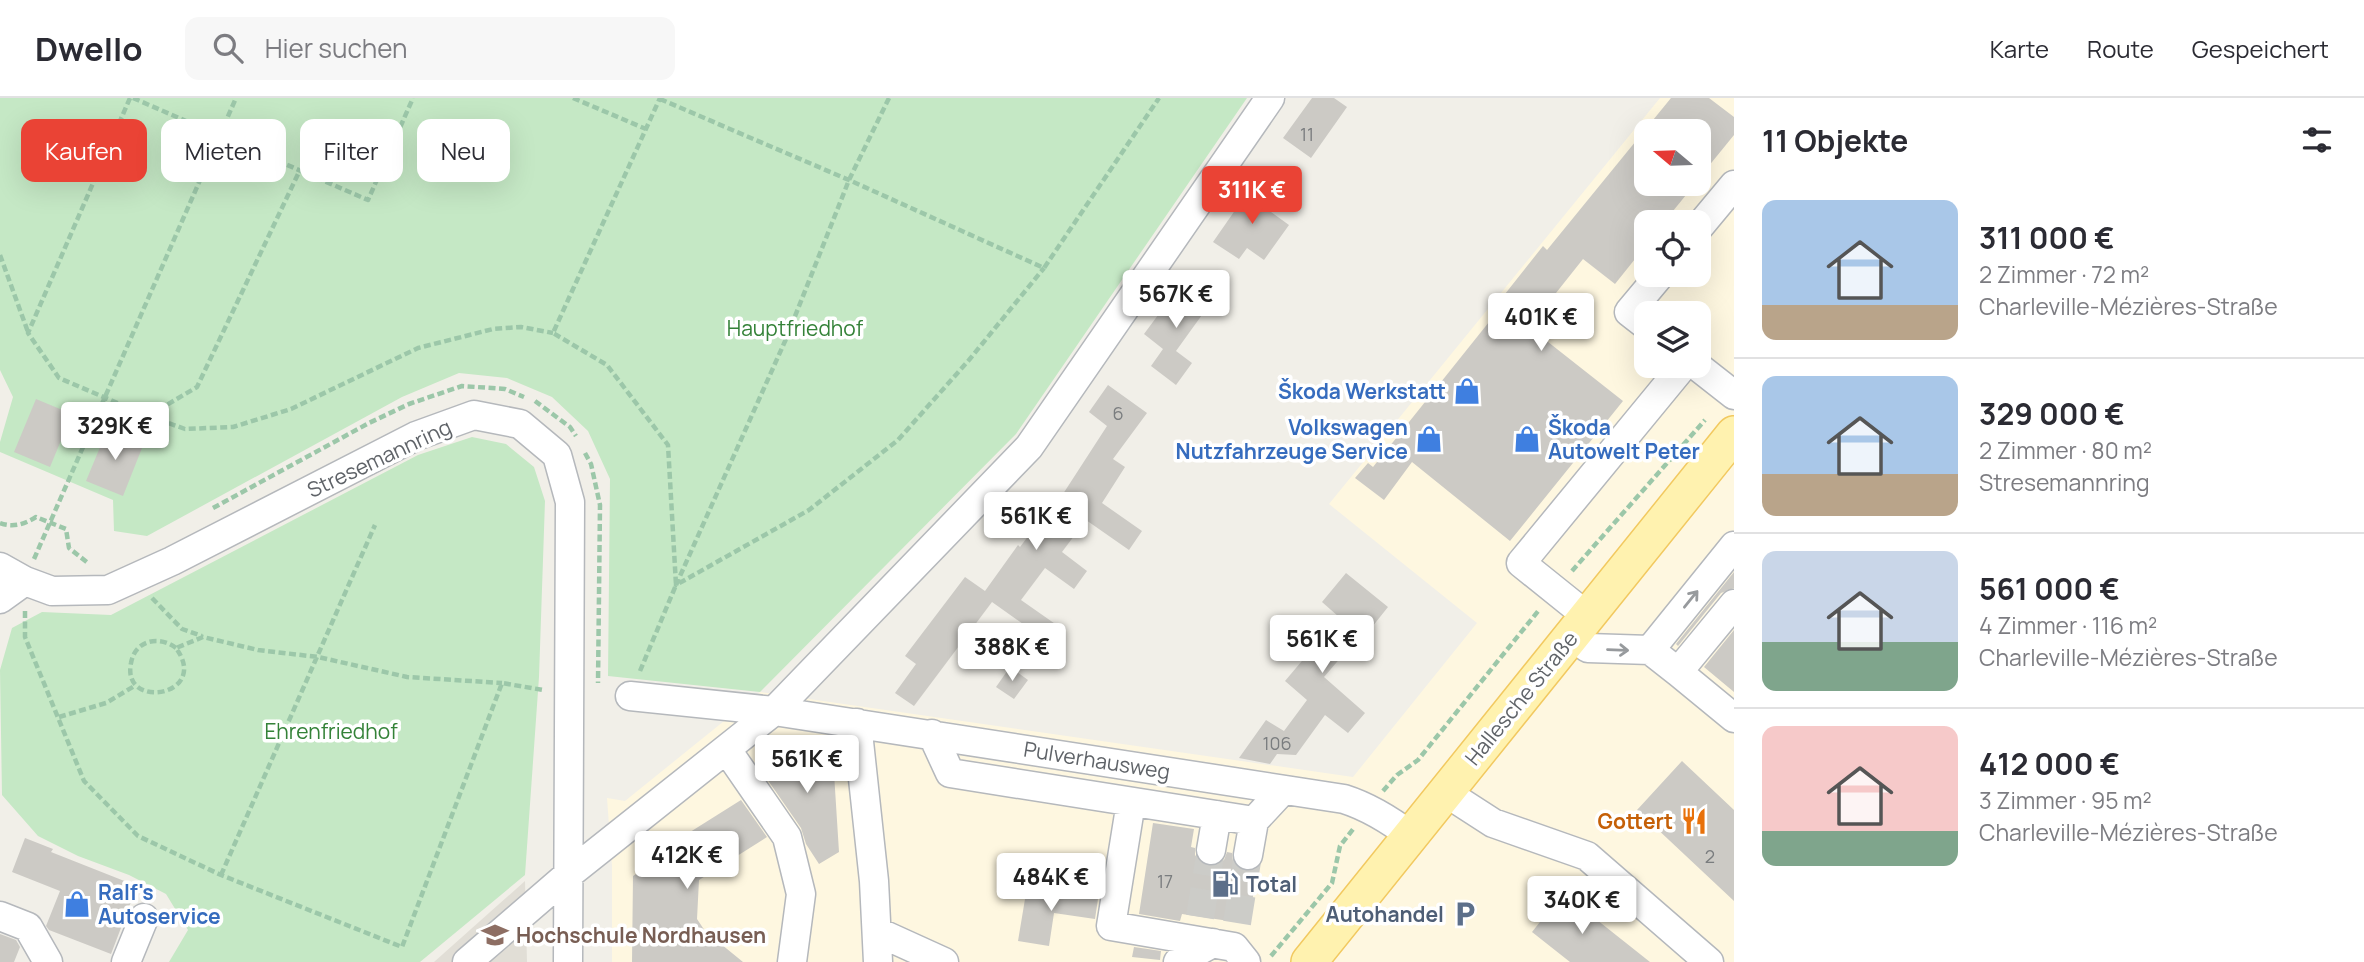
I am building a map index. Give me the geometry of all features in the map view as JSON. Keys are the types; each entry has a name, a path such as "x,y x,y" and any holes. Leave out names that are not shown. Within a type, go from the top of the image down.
{"main road":[{"name":"Hallesche Straße","path":"1309,962 1734,434"}],"street":[{"path":"467,962 569,874 774,711 1029,447 1270,98"},
{"path":"1711,213 1734,185"},
{"path":"1638,301 1650,287"},
{"path":"1711,377 1732,393"},
{"path":"1673,378 1521,563 1555,590 1579,626 1588,648 1650,650 1734,718"},
{"name":"Stresemannring","path":"7,571 52,591 108,590 173,561 416,436 474,415 520,424 557,455 570,502 568,962"},
{"path":"1650,650 1734,546"},
{"path":"0,599 7,571"},
{"path":"1678,672 1734,604"},
{"name":"Pulverhausweg","path":"629,696 774,711 1344,799 1391,821 1411,836"},
{"path":"857,723 878,932 878,962"},
{"path":"932,734 950,773 1254,821"},
{"path":"727,750 787,837 801,894 792,962"},
{"path":"1248,855 1254,821 1283,790"},
{"path":"1445,792 1493,823 1587,856 1709,962"},
{"path":"1131,802 1111,926 1221,939"},
{"path":"1211,850 1217,815"},
{"path":"0,916 29,927 48,962"},
{"path":"126,962 144,918"},
{"path":"878,932 944,962"},
{"path":"1178,962 1221,939"}],"path":[{"path":"28,333 131,98 180,119"},
{"path":"227,119 236,98"},
{"path":"286,166 368,201 413,98"},
{"path":"573,98 646,129"},
{"path":"629,696 786,339 849,180 889,98"},
{"path":"676,585 810,510 898,440 969,360 1044,268 1159,98"},
{"path":"553,332 660,99 1044,268"},
{"path":"148,416 197,387 299,172"},
{"path":"200,182 51,522 7,571 25,637 84,781 138,836 221,875 402,947 502,683"},
{"path":"0,255 28,333 59,377 185,429 233,427 291,409 418,348 493,329 522,327 553,332 607,365 668,445 676,585"},
{"path":"134,579 182,629 203,637 258,650 318,657 407,677 502,683 568,693 598,694 600,505 591,464 570,426 542,405 505,388 462,386 409,404 369,423 212,509"},
{"path":"1266,962 1332,883 1340,846 1396,775 1418,760 1555,590 1732,393"},
{"path":"0,523 8,526 26,523 36,517 51,522 66,529 69,548 85,563 97,562"},
{"path":"221,875 375,525"},
{"path":"176,649 203,637"},
{"path":"160,640 176,649 181,654 184,671 173,689 163,694 149,693 136,685 130,668 132,656 143,644 160,640"},
{"path":"59,717 106,703 136,685"}],"shaded area":[{"path":"1660,98 1734,98 1734,962 612,962 612,866 607,798 625,801 760,692 1353,777 1477,623 1329,504 1634,130 1634,196 1712,196 1712,119 1643,119"},
{"name":"Hochschule Nordhausen","path":"525,881 527,962 434,962"}],"green space":[{"name":"Hauptfriedhof","path":"0,98 1247,98 1016,434 760,692 608,676 610,479 588,431 552,397 507,378 459,373 402,397 147,536 114,531 113,500 0,452 0,442 13,397 0,370"},
{"name":"Ehrenfriedhof","path":"472,437 506,444 534,467 545,501 539,677 525,875 420,962 169,962 188,930 166,894 38,836 2,795 0,670 12,628 42,612 111,615 418,455"}],"building":[{"path":"1312,98 1334,98 1347,107 1311,158 1283,138"},
{"path":"1671,98 1709,98 1734,117 1734,135 1712,162 1712,119 1654,119"},
{"path":"1634,143 1634,196 1685,196 1674,210 1634,210 1634,260 1615,284 1583,259 1529,327 1623,401 1510,541 1412,462 1384,500 1355,478 1368,463 1373,467 1509,297 1505,294 1543,246 1547,250"},
{"path":"1254,183 1278,201 1271,212 1289,225 1264,260 1247,248 1239,259 1213,242"},
{"path":"1184,280 1212,301 1176,351 1192,363 1176,385 1151,366 1163,349 1144,334"},
{"path":"1108,385 1147,413 1113,459 1125,467 1102,503 1142,531 1129,550 1086,520 1062,552 1087,571 1074,589 1045,568 1021,600 1061,628 1050,643 992,602 914,706 895,693 916,664 905,656 965,577 985,591 1018,545 1020,547 1059,495 1061,497 1107,426 1089,412"},
{"path":"36,399 72,414 50,467 14,452"},
{"path":"108,428 144,443 123,496 86,481"},
{"path":"1734,572 1734,588 1721,593 1678,646 1676,644"},
{"path":"1346,573 1388,607 1364,637 1361,634 1324,677 1365,713 1348,733 1325,715 1296,755 1277,754 1270,764 1239,758 1266,720 1284,731 1307,700 1285,681 1339,617 1322,602"},
{"path":"1734,630 1734,692 1704,667"},
{"path":"1010,667 1028,680 1014,699 996,687"},
{"path":"794,741 819,751 834,773 839,852 819,864 806,844 801,828 758,766"},
{"path":"1682,761 1734,810 1734,901 1637,810"},
{"path":"741,800 767,837 699,880 697,919 705,931 743,962 632,962 633,876 682,844 679,839"},
{"path":"1153,823 1194,829 1191,847 1195,848 1195,855 1200,862 1208,866 1217,865 1224,860 1227,852 1232,853 1238,868 1246,871 1257,868 1249,924 1182,914 1180,921 1139,914"},
{"path":"25,838 53,849 51,852 137,886 111,954 49,930 46,926 60,891 12,872"},
{"path":"1027,887 1098,899 1095,919 1054,913 1049,946 1018,941"},
{"path":"1563,893 1650,962 1570,962 1532,932"},
{"path":"0,934 16,940 20,947 14,962 0,962"},
{"path":"1134,947 1161,951 1160,960 1132,957"}],"tunnel":[{"path":"1200,917 1211,850"},
{"path":"1237,923 1248,855"}],"place":[{"name":"Škoda Werkstatt","path":"1467,391"},
{"name":"Volkswagen Nutzfahrzeuge Service","path":"1429,439"},
{"name":"Škoda Autowelt Peter","path":"1527,439"},
{"name":"Gottert","path":"1694,821"},
{"name":"Total","path":"1225,884"},
{"name":"Ralf's Autoservice","path":"77,904"},
{"name":"Autohandel","path":"1465,914"},
{"name":"Hochschule Nordhausen","path":"495,935"}]}
